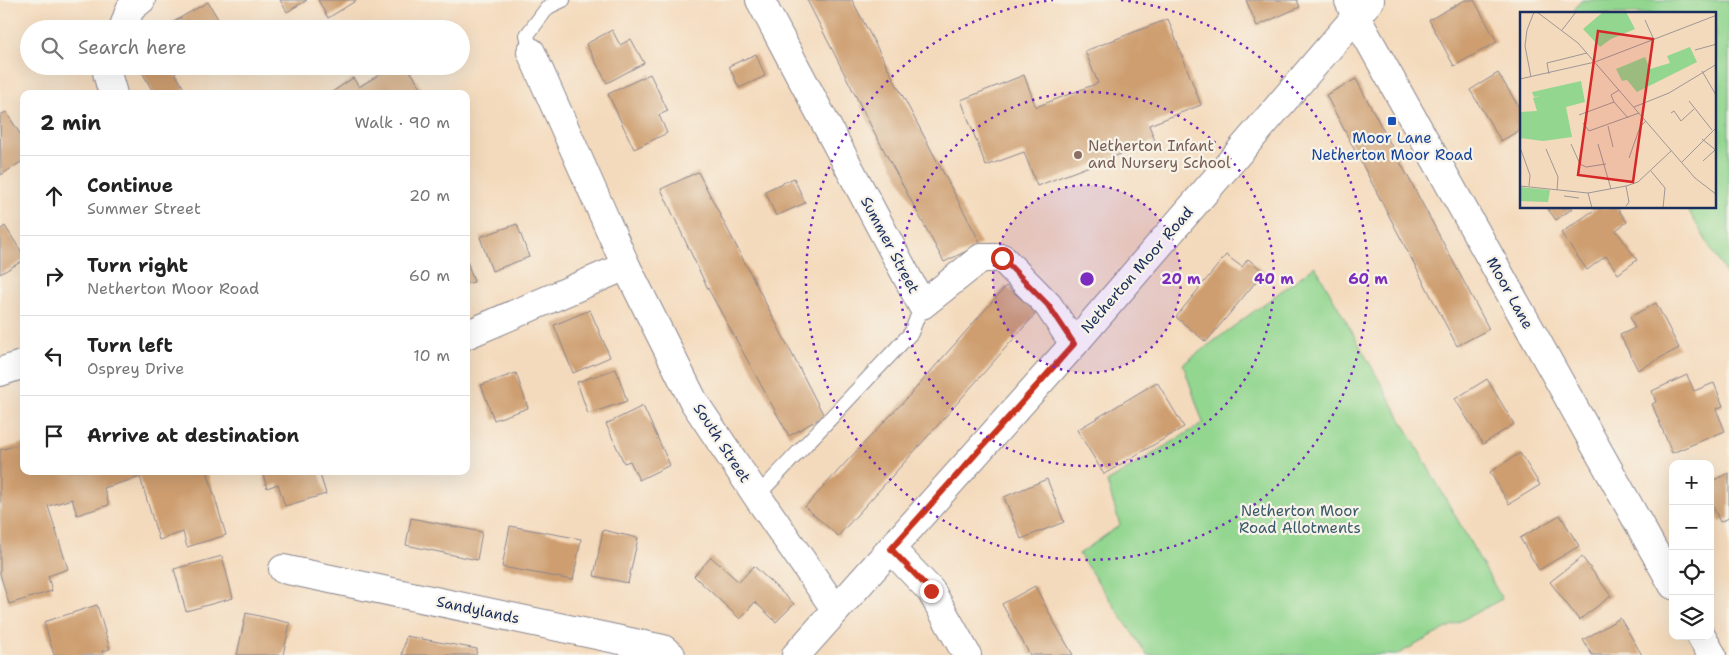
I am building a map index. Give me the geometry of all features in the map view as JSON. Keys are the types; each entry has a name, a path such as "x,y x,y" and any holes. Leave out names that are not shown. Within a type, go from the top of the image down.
{"street":[{"path":"126,20 130,10 141,0"},
{"name":"Summer Street","path":"760,0 922,305 981,258 1002,258 1048,305 1074,344"},
{"name":"Netherton Moor Road","path":"796,655 1074,344 1358,6"},
{"name":"Moor Lane","path":"1358,6 1669,578"},
{"name":"South Street","path":"530,52 626,266 694,402 756,496 836,610"},
{"path":"107,75 111,90"},
{"path":"470,333 626,266"},
{"path":"0,372 20,365"},
{"path":"891,549 931,591 966,655"},
{"name":"Sandylands","path":"283,569 663,649 671,655"},
{"path":"1703,640 1712,655"}],"lane":[{"path":"530,52 527,35 548,7 563,0"},
{"path":"756,496 911,333 922,305"}],"green space":[{"path":"1582,0 1729,0 1729,279 1688,209 1716,209 1716,12 1573,12"},
{"name":"Netherton Moor Road Allotments","path":"1315,266 1502,599 1396,655 1147,655 1079,554 1120,525 1107,482 1203,423 1183,364"}],"building":[{"path":"280,0 307,0 287,12"},
{"path":"318,0 357,0 328,18"},
{"path":"807,0 852,0 981,244 944,262 871,126"},
{"path":"1246,0 1297,0 1300,7 1257,26"},
{"path":"1465,0 1474,0 1497,42 1454,66 1429,20"},
{"path":"208,2 219,20 177,20"},
{"path":"1168,19 1201,105 1149,125 1155,141 1037,186 1024,152 986,166 961,100 1024,75 1036,107 1098,83 1085,51"},
{"path":"612,30 620,45 631,39 644,63 607,83 586,44"},
{"path":"756,54 765,76 739,88 729,66"},
{"path":"1498,73 1520,109 1520,130 1501,141 1470,90"},
{"path":"650,74 668,111 659,115 667,133 634,149 608,94"},
{"path":"144,75 176,75 185,90 152,90"},
{"path":"378,75 413,75 422,89 335,90 353,78 359,87"},
{"path":"1356,79 1489,329 1457,346 1326,95"},
{"path":"6,112 20,134 20,163 1,175 0,115"},
{"path":"698,172 824,416 789,436 705,283 661,189"},
{"path":"794,178 805,203 776,216 765,191"},
{"path":"1548,209 1572,209 1556,220"},
{"path":"1596,209 1618,209 1627,222 1616,230 1637,260 1618,274 1606,256 1587,270 1561,233"},
{"path":"517,224 529,257 492,271 480,237"},
{"path":"5,226 20,250 20,262 0,274 0,230"},
{"path":"1226,255 1242,267 1248,259 1264,272 1206,342 1176,317"},
{"path":"470,270 474,282 470,283"},
{"path":"1006,286 1037,312 838,536 805,507 908,397"},
{"path":"1656,303 1679,348 1638,370 1620,335 1635,328 1630,317"},
{"path":"590,310 610,357 573,373 554,325"},
{"path":"616,369 627,401 588,414 577,382"},
{"path":"516,373 528,408 494,420 481,385"},
{"path":"1687,375 1694,391 1714,383 1723,406 1716,409 1725,431 1672,453 1652,404 1656,402 1652,391"},
{"path":"1487,379 1514,424 1483,444 1455,399"},
{"path":"1157,382 1184,427 1104,474 1077,430"},
{"path":"643,406 670,465 639,480 630,461 624,463 606,424"},
{"path":"20,444 20,475 208,475 226,535 187,547 183,532 159,540 140,477 104,488 109,505 77,515 72,499 48,506 68,569 48,576 52,591 9,604 0,574 0,450"},
{"path":"1520,453 1540,485 1509,504 1490,472"},
{"path":"1729,473 1729,518 1720,522 1714,509 1714,480"},
{"path":"263,475 320,475 326,494 285,506 278,484 267,488"},
{"path":"1047,479 1064,522 1021,539 1004,497"},
{"path":"1560,515 1579,546 1539,570 1520,538"},
{"path":"411,518 482,532 477,560 406,545"},
{"path":"510,526 581,539 573,580 502,567"},
{"path":"603,530 638,538 628,583 594,576"},
{"path":"222,556 233,598 186,611 174,569"},
{"path":"711,557 739,582 754,566 794,604 776,622 755,602 740,619 694,576"},
{"path":"1582,557 1611,596 1579,620 1550,582"},
{"path":"1035,586 1073,655 1030,655 1002,604"},
{"path":"97,605 110,649 102,651 104,655 54,655 44,622"},
{"path":"246,613 290,623 283,655 237,655"},
{"path":"1620,618 1642,655 1592,655 1583,640"},
{"path":"406,636 477,649 476,655 402,655"}],"place":[{"name":"Moor Lane Netherton Moor Road","path":"1392,121"},
{"name":"Netherton Infant and Nursery School","path":"1078,155"}],"route":[{"path":"931,591 891,549 1074,344 1048,305 1002,258"}]}
